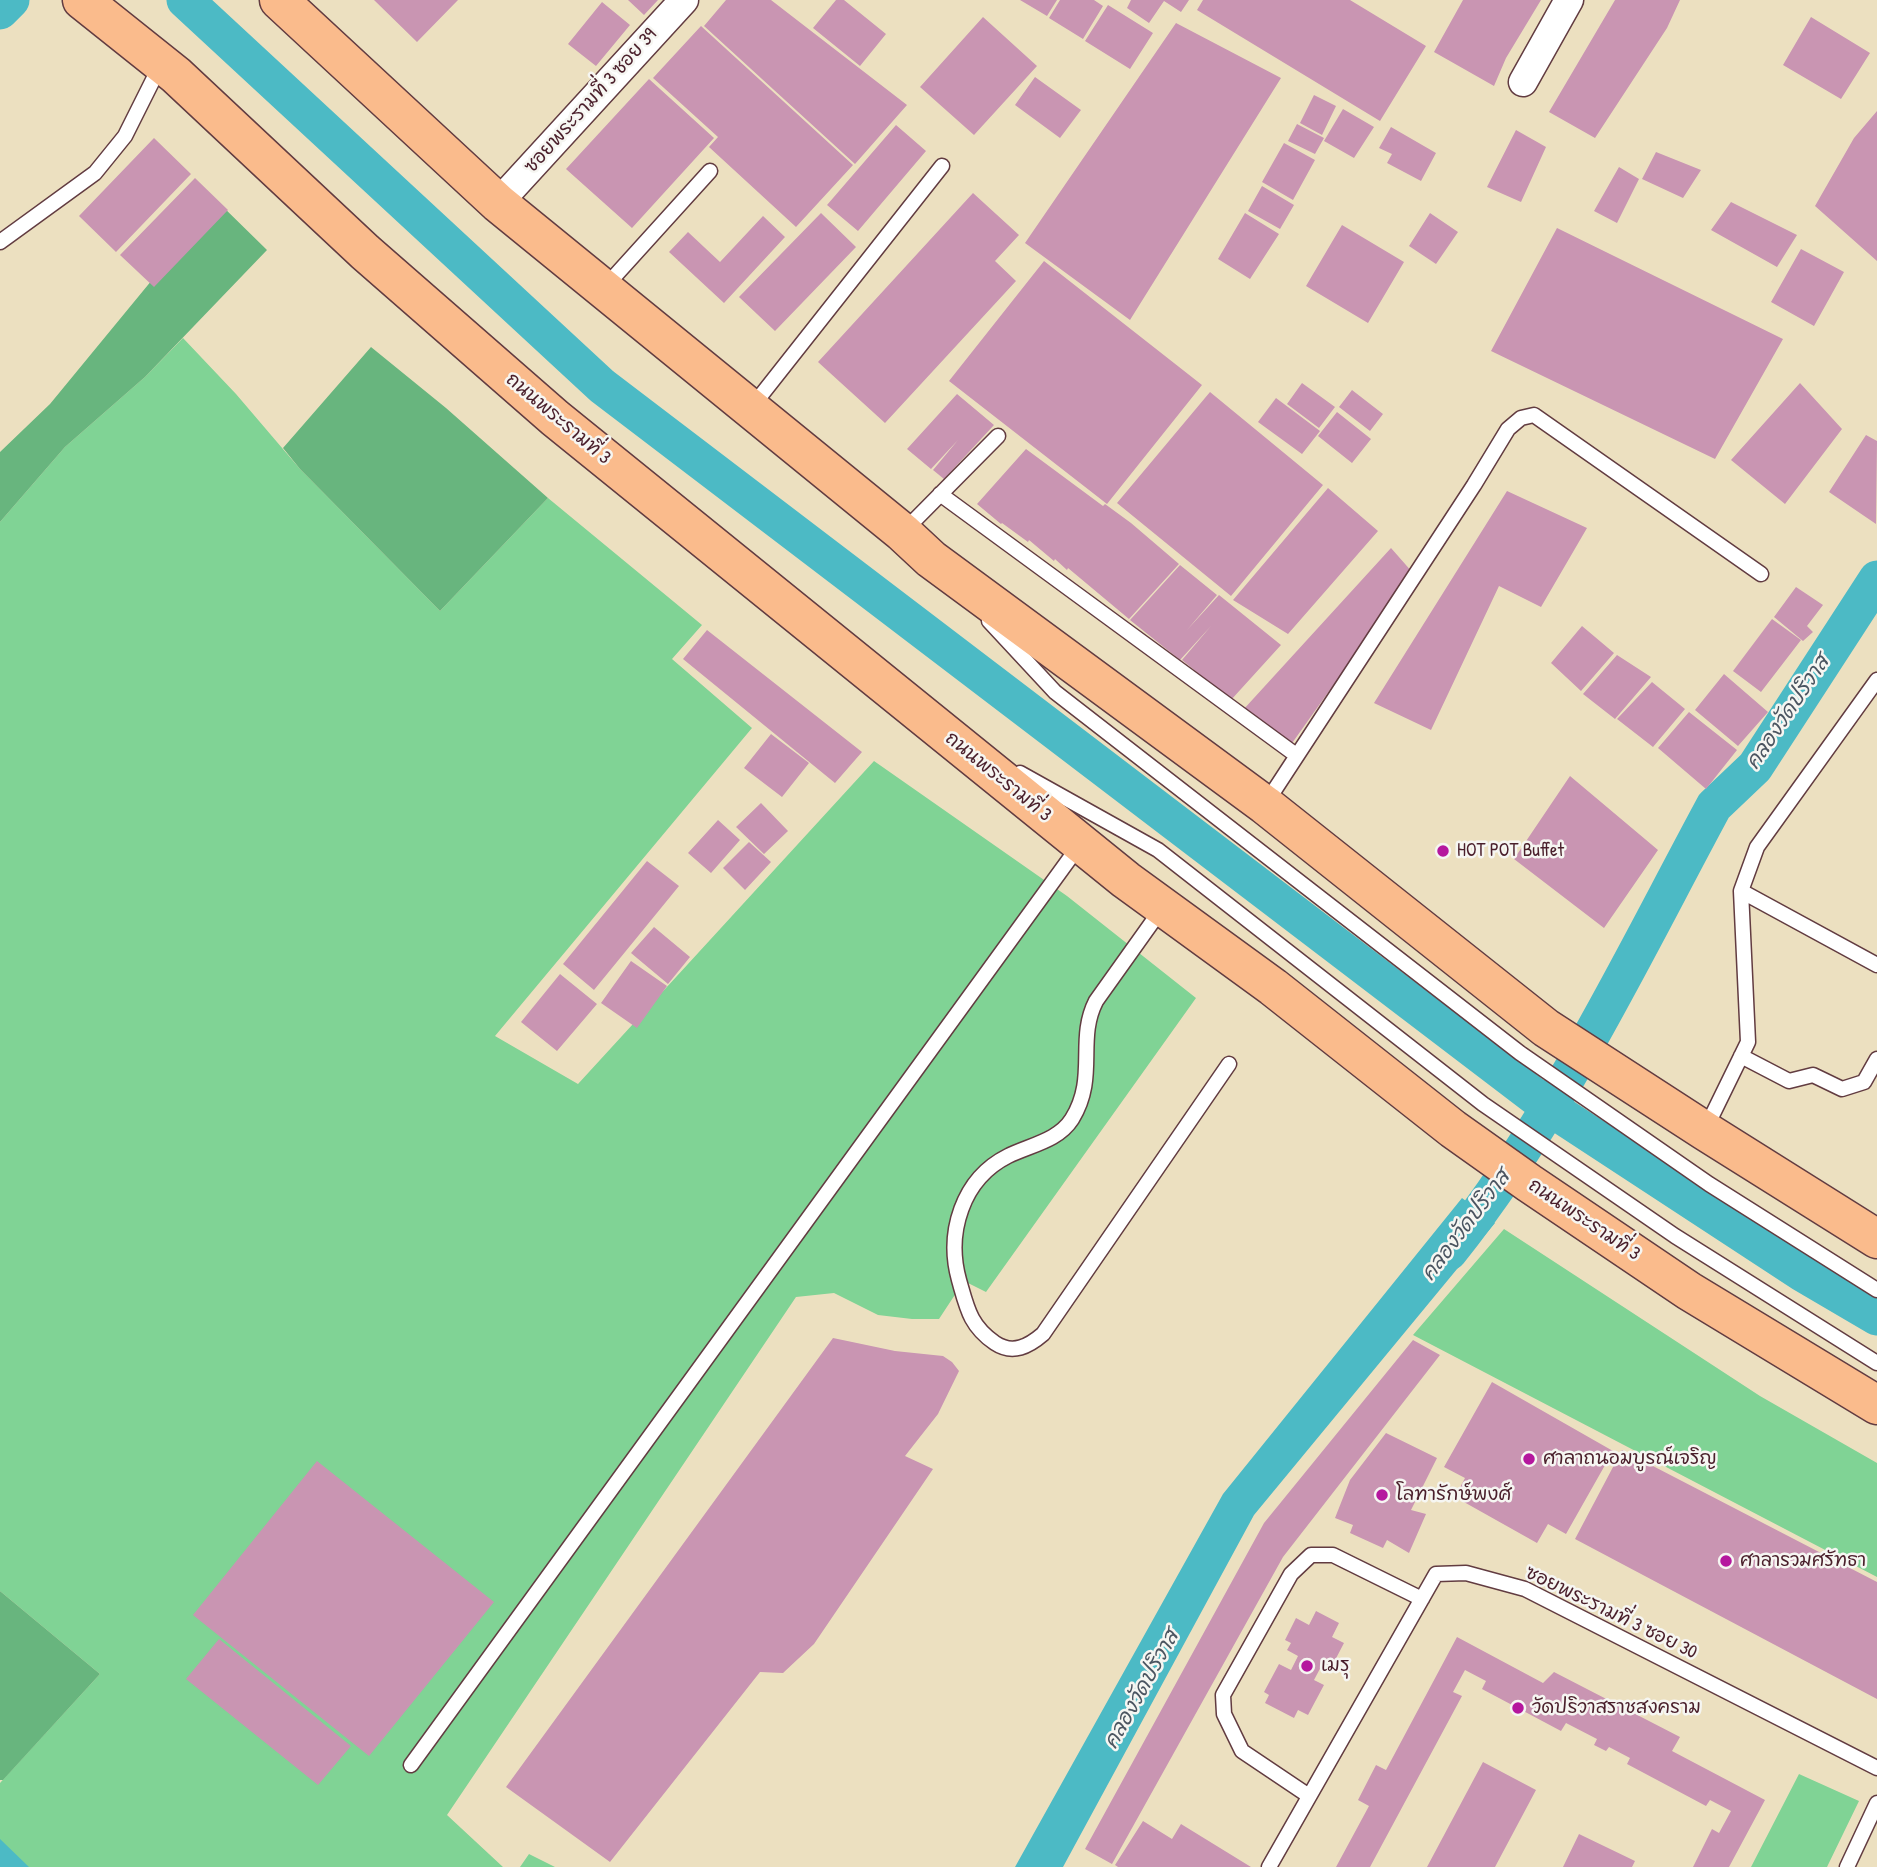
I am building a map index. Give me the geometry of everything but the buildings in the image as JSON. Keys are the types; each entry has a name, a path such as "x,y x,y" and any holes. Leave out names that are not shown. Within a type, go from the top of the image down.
{"main road":[{"name":"ถนนพระรามที่ 3","path":"82,0 169,69 365,252 555,418 930,723 1163,908 1273,987 1487,1154 1689,1291 1877,1405"},
{"name":"ถนนพระรามที่ 3","path":"119,0 169,69"},
{"path":"279,0 498,203 902,532 931,559 1265,804 1533,1040 1601,1064 1877,1239"}],"street":[{"name":"ซอยพระรามที่ 3 ซอย 39","path":"498,203 684,0"},
{"path":"1523,82 1569,0"}],"lane":[{"path":"0,242 95,173 125,136 169,69"},
{"path":"750,410 942,166"},
{"path":"603,289 710,171"},
{"path":"1265,804 1508,429 1521,418 1534,415 1760,574"},
{"path":"902,532 998,436"},
{"path":"940,494 1296,755"},
{"path":"931,559 1055,692 1533,1040 1585,1098 1709,1184 1877,1290"},
{"path":"1704,1131 1748,1042 1741,891 1756,847 1877,681"},
{"path":"930,723 1158,850 1483,1104 1675,1236 1877,1363"},
{"path":"411,1765 1081,843"},
{"path":"1741,891 1877,965"},
{"path":"1163,908 1089,1014 1086,1027 1087,1072 1084,1093 1070,1123 1051,1138 1011,1154 992,1166 966,1198 958,1215 956,1269 973,1324 1004,1348 1023,1348 1043,1334 1229,1064"},
{"path":"1741,1056 1789,1081 1813,1075 1842,1088 1864,1082 1877,1059"},
{"path":"1309,1796 1242,1751 1224,1714 1223,1695 1291,1574 1311,1555 1333,1555 1422,1599"},
{"name":"ซอยพระรามที่ 3 ซอย 30","path":"1269,1867 1436,1574 1466,1573 1525,1589 1877,1768"},
{"path":"1847,1867 1877,1803"}],"green space":[{"path":"217,201 267,250 145,377 65,447 0,522 0,452 50,404"},
{"path":"183,338 236,394 300,469 440,611 548,498 702,625 672,659 752,728 495,1036 578,1084 874,761 1067,896 1196,998 986,1292 964,1281 939,1319 878,1315 834,1293 796,1297 447,1815 503,1867 27,1867 0,1840 0,1783 100,1674 0,1591 0,522 65,447 145,377"},
{"path":"371,347 446,408 548,498 440,611 300,469 283,448"},
{"path":"1504,1229 1760,1396 1877,1463 1877,1577 1413,1335"},
{"path":"0,1591 100,1674 3,1780 0,1780"},
{"path":"1799,1774 1859,1801 1827,1867 1751,1867"},
{"path":"529,1854 555,1867 520,1867"}],"water":[{"path":"1462,1198 1495,1223 1254,1515 1063,1867 1015,1867 1223,1494"},
{"path":"0,1839 29,1867 0,1867"}],"waterway":[{"path":"0,11 11,0"},
{"path":"185,0 602,386 1550,1108 1802,1273 1877,1317"},
{"name":"คลองวัดปริวาส","path":"1449,1252 1488,1200 1559,1092 1714,806 1755,767 1877,579"}],"place":[{"name":"HOT POT Buffet","path":"1443,851"},
{"name":"ศาลาถนอมบูรณ์เจริญ","path":"1529,1459"},
{"name":"โลทารักษ์พงศ์","path":"1382,1495"},
{"name":"ศาลารวมศรัทธา","path":"1726,1561"},
{"name":"เมรุ","path":"1307,1666"},
{"name":"วัดปริวาสราชสงคราม","path":"1518,1708"}]}
